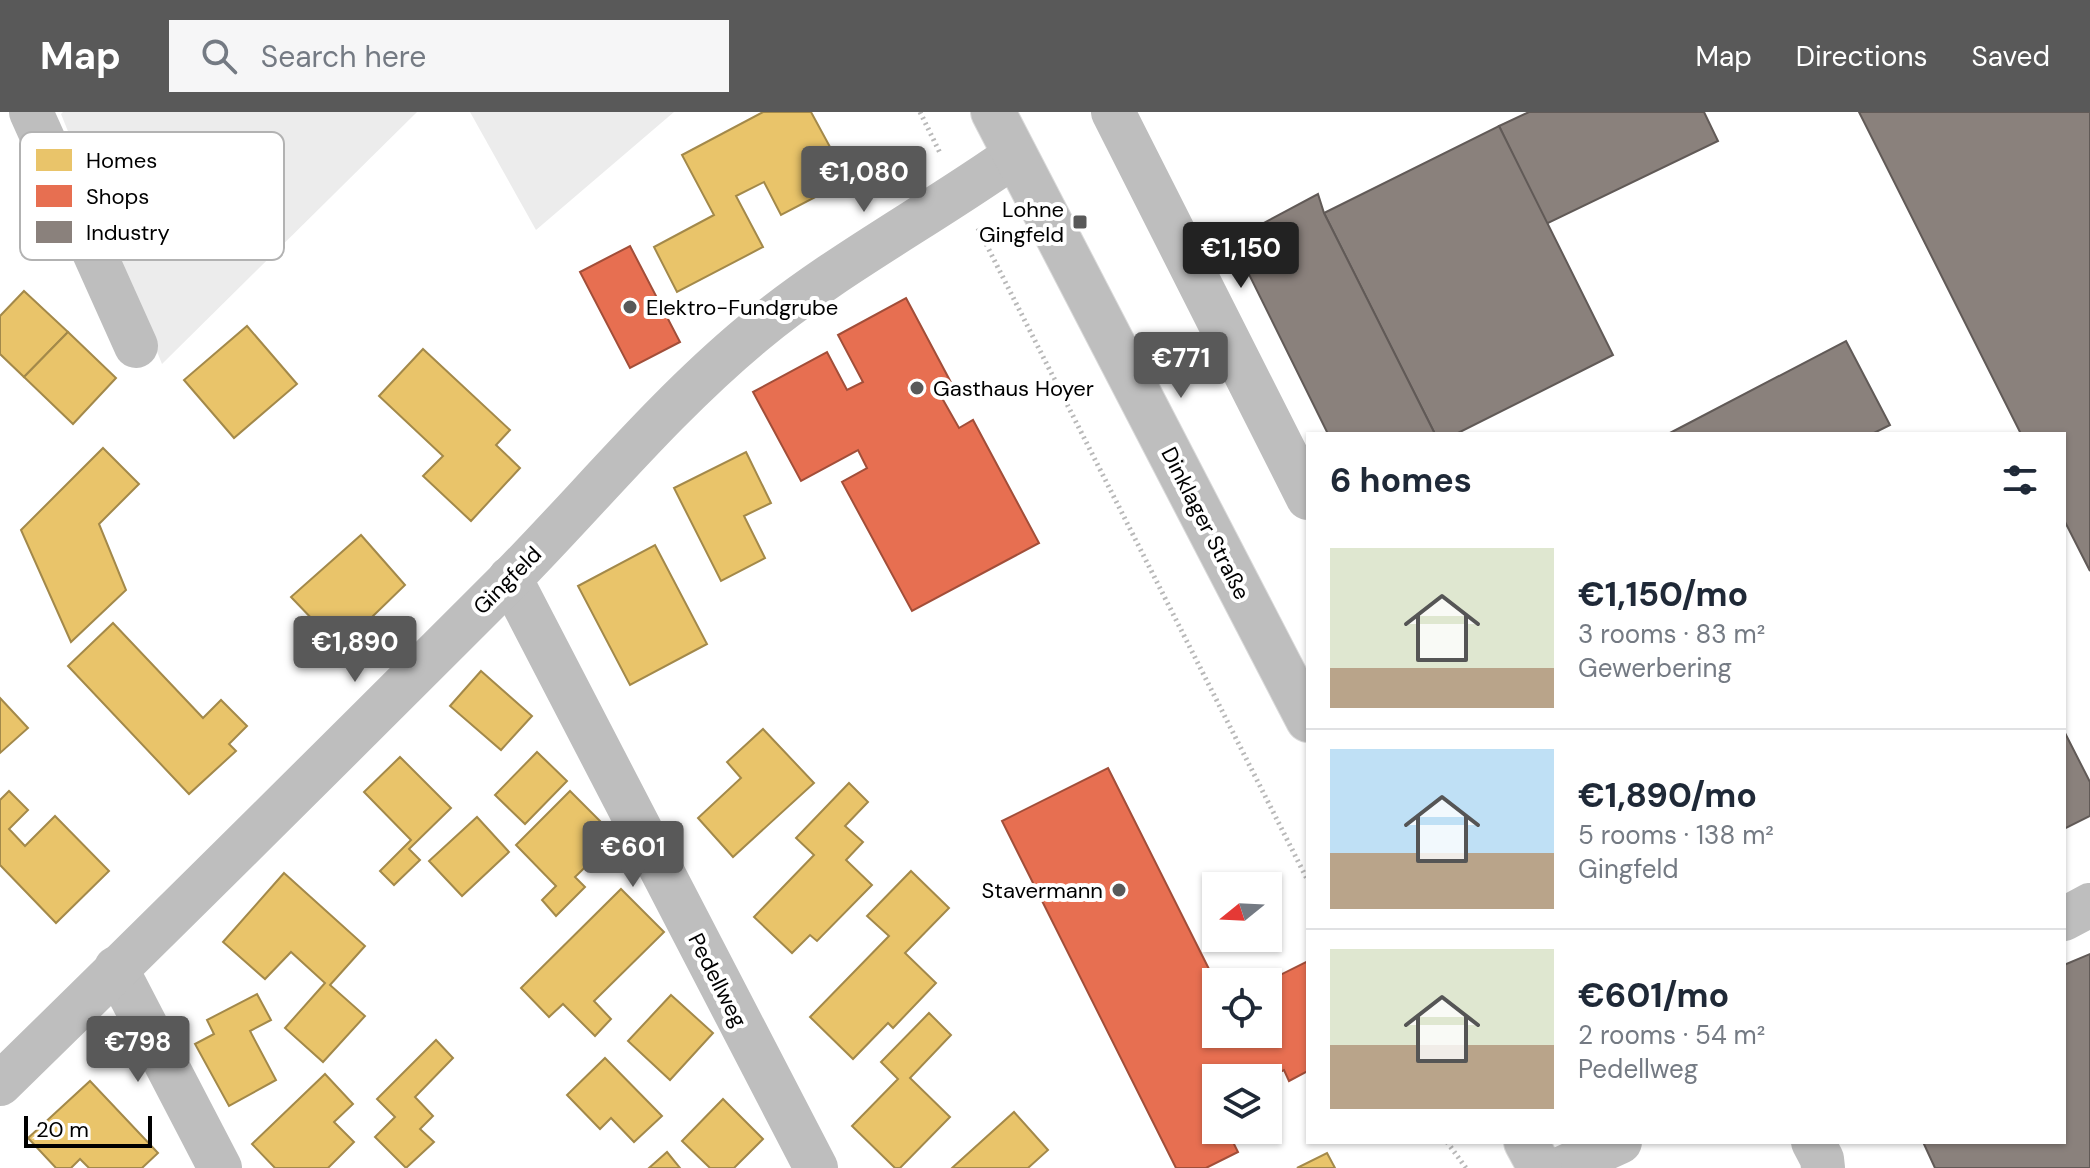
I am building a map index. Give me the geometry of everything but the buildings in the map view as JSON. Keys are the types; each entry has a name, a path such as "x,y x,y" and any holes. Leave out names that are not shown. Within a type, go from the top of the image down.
{"street":[{"path":"31,112 40,132"},
{"name":"Dinklager Straße","path":"993,112 1306,716"},
{"path":"1113,112 1306,494"},
{"name":"Gingfeld","path":"2,1074 116,968 510,578 700,379 754,332 863,254 961,194 1015,155"},
{"path":"97,260 136,346"},
{"name":"Pedellweg","path":"510,578 816,1168"},
{"path":"2066,918 2090,905"},
{"path":"116,968 220,1168"},
{"path":"1527,1144 1540,1168"},
{"path":"1562,1168 1616,1144"},
{"path":"1814,1144 1823,1168"}],"path":[{"path":"920,112 1306,877"},
{"path":"1448,1144 1466,1168"}],"shaded area":[{"path":"417,112 284,243 284,132 68,132 61,114"},
{"path":"470,112 674,112 536,230"},
{"path":"120,260 267,260 162,364"}],"place":[{"name":"Lohne Gingfeld","path":"1080,222"},
{"name":"Elektro-Fundgrube","path":"630,307"},
{"name":"Gasthaus Hoyer","path":"917,388"},
{"name":"Stavermann","path":"1119,890"}]}
